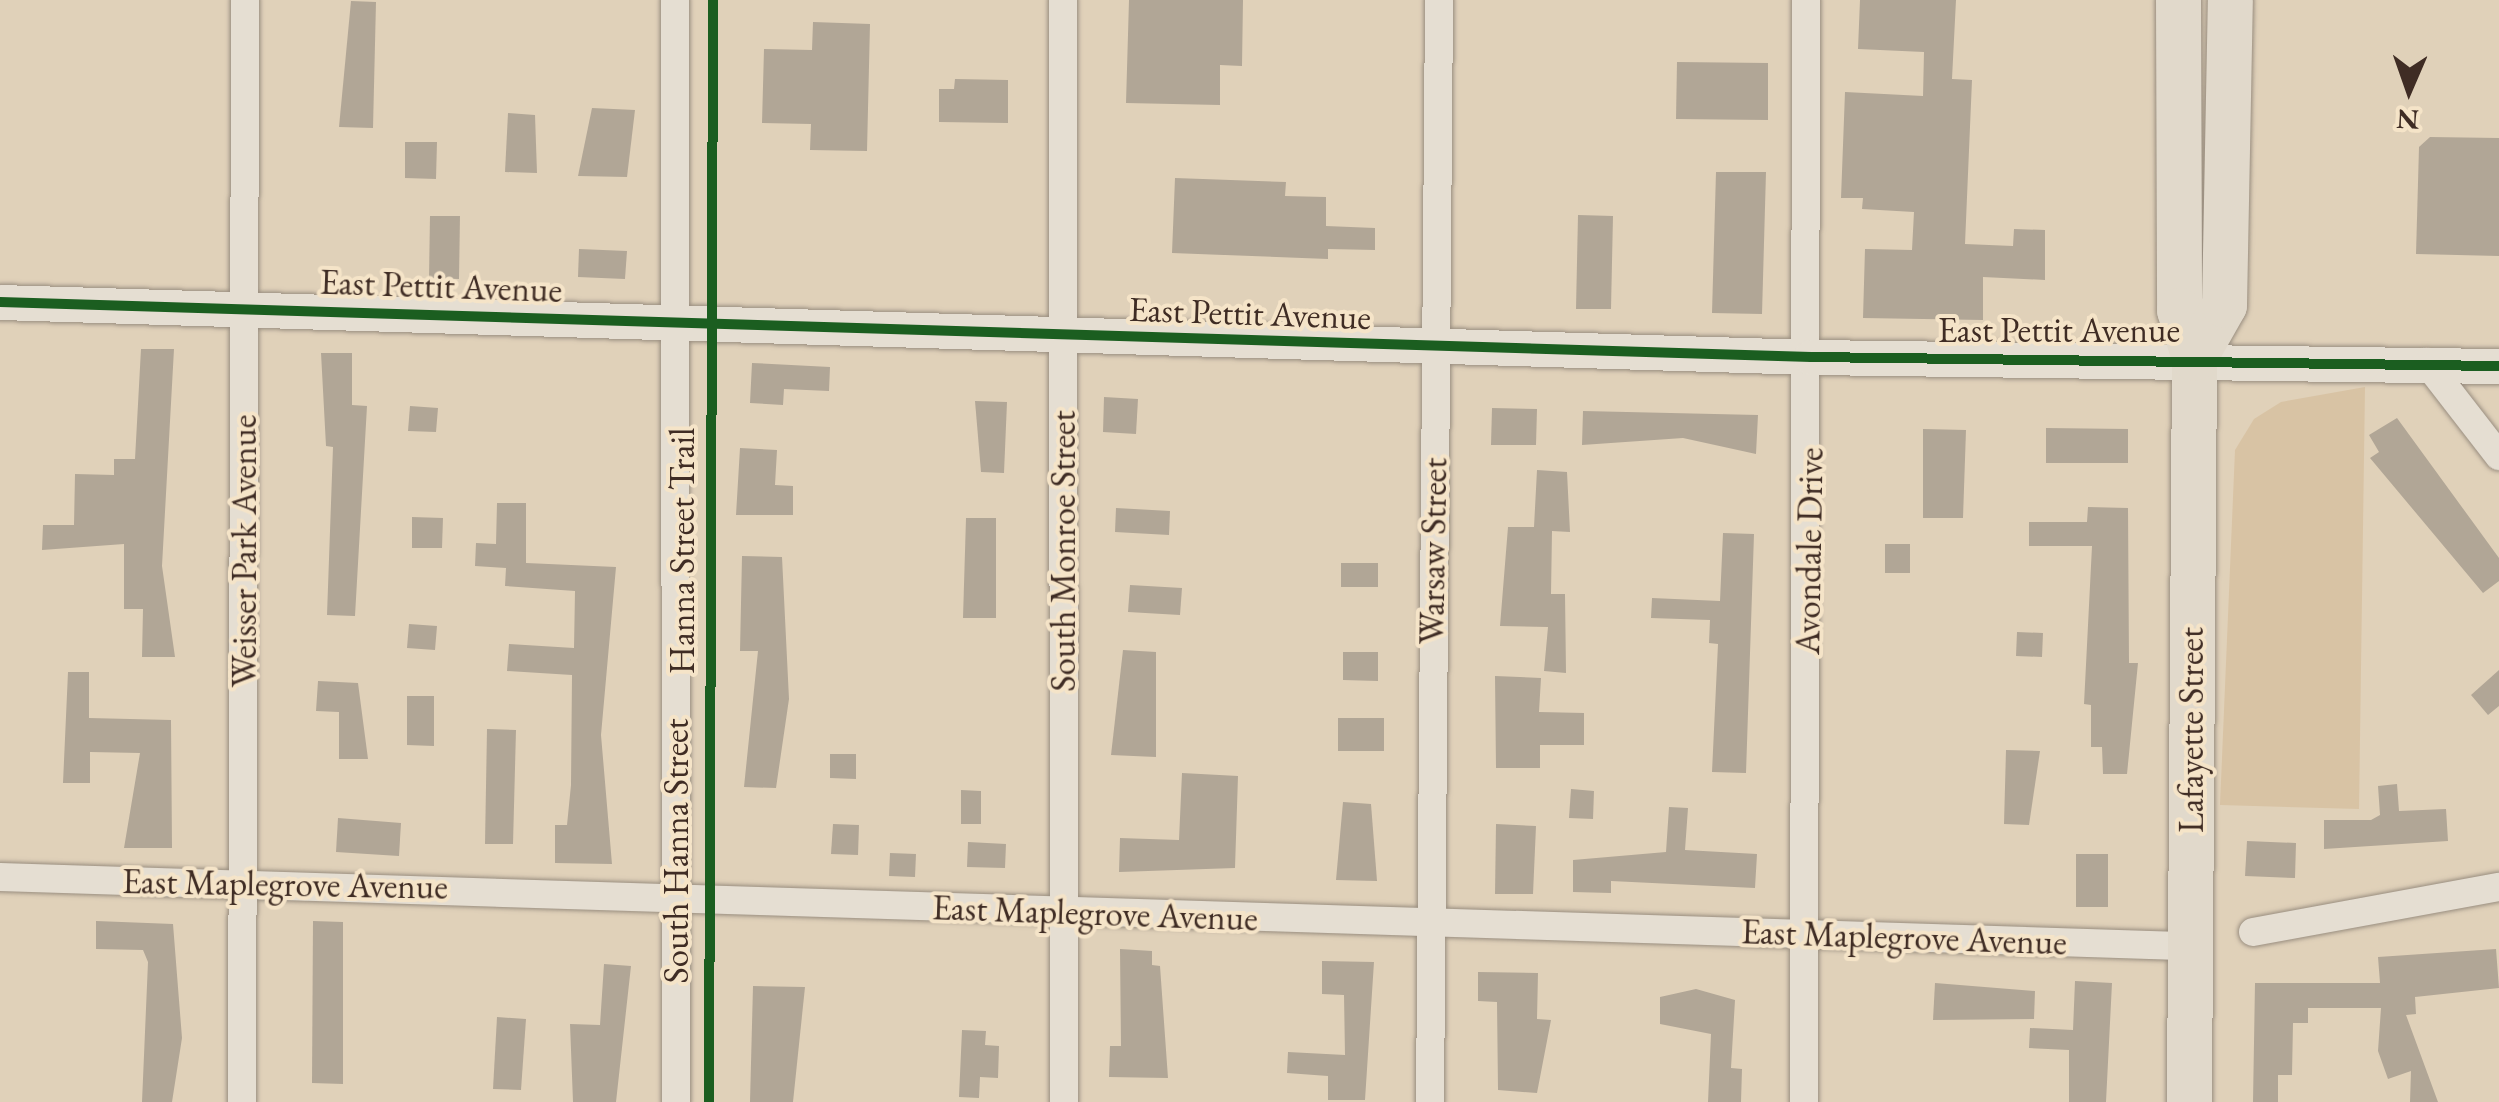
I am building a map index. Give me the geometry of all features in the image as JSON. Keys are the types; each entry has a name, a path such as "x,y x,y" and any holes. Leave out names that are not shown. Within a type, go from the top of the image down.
{"highway":[{"name":"Lafayette Street","path":"2178,0 2179,310 2194,358 2189,1102"},
{"name":"Lafayette Street","path":"2194,358 2224,305 2230,0"}],"street":[{"name":"Weisser Park Avenue","path":"242,1102 245,0"},
{"name":"South Hanna Street","path":"675,0 676,1102"},
{"name":"South Monroe Street","path":"1063,0 1064,1102"},
{"name":"Warsaw Street","path":"1430,1102 1439,0"},
{"name":"Avondale Drive","path":"1804,1102 1810,357 1806,0"},
{"name":"East Pettit Avenue","path":"0,302 1810,357 2194,358 2499,366"},
{"path":"2426,362 2499,456"},
{"name":"East Maplegrove Avenue","path":"0,877 676,895 1066,914 2189,946"},
{"path":"2253,932 2499,888"}],"shaded area":[{"path":"2365,387 2359,809 2220,805 2235,450 2254,419 2281,402"}],"building":[{"path":"1129,0 1243,0 1242,66 1220,65 1220,105 1126,103"},
{"path":"1860,0 1956,0 1952,79 1972,80 1965,244 2013,246 2014,229 2045,230 2045,280 1983,277 1983,320 1863,318 1865,249 1912,250 1914,212 1862,209 1863,198 1841,198 1845,92 1923,96 1924,52 1858,49"},
{"path":"351,1 376,2 373,128 339,127"},
{"path":"813,22 870,24 867,151 810,150 811,124 762,123 764,49 812,50"},
{"path":"1677,62 1768,63 1768,120 1676,119"},
{"path":"955,79 1008,80 1008,123 939,122 939,89 954,89"},
{"path":"592,108 635,110 627,177 578,176"},
{"path":"508,113 535,115 537,173 505,172"},
{"path":"2430,137 2499,138 2499,256 2416,254 2419,147"},
{"path":"405,142 437,142 436,179 405,178"},
{"path":"1716,172 1766,172 1762,314 1712,313"},
{"path":"1175,178 1286,182 1285,196 1326,197 1326,226 1375,228 1375,250 1328,249 1328,259 1172,253"},
{"path":"1578,215 1613,216 1611,309 1576,309"},
{"path":"430,216 460,216 459,279 429,278"},
{"path":"579,249 627,251 625,279 578,277"},
{"path":"141,349 174,349 162,566 175,657 142,657 143,609 124,609 124,544 42,550 43,525 74,525 75,474 114,475 114,459 135,459"},
{"path":"321,353 352,353 352,405 367,406 355,616 327,615 333,447 326,446"},
{"path":"752,363 830,367 829,391 784,389 783,405 750,403"},
{"path":"1104,397 1138,399 1136,434 1103,432"},
{"path":"975,401 1007,402 1004,473 981,472"},
{"path":"410,406 438,408 436,432 408,431"},
{"path":"1492,408 1537,409 1536,445 1491,445"},
{"path":"1583,411 1758,415 1756,454 1683,438 1582,445"},
{"path":"2397,418 2499,558 2499,581 2483,593 2370,458 2379,452 2369,435"},
{"path":"2046,428 2128,429 2128,463 2046,463"},
{"path":"1923,429 1966,430 1963,518 1923,518"},
{"path":"740,448 777,450 775,485 793,486 793,515 736,515"},
{"path":"1537,470 1567,472 1570,532 1552,531 1551,594 1565,594 1566,673 1544,671 1548,627 1500,626 1508,527 1534,527"},
{"path":"497,503 526,503 526,563 616,567 601,735 612,864 555,863 555,825 567,825 571,785 572,675 507,671 509,644 574,648 575,591 505,586 506,568 475,566 476,543 496,544"},
{"path":"2088,507 2128,508 2129,663 2138,663 2127,774 2103,774 2102,747 2091,747 2091,705 2084,704 2092,546 2029,546 2029,522 2087,522"},
{"path":"1116,508 1170,511 1169,535 1115,532"},
{"path":"412,517 443,518 442,548 412,548"},
{"path":"966,518 996,518 996,618 963,618"},
{"path":"1723,533 1754,534 1746,773 1712,772 1718,644 1709,643 1710,620 1651,618 1652,598 1720,601"},
{"path":"1885,544 1910,544 1910,573 1885,573"},
{"path":"742,556 782,557 789,699 776,788 744,787 758,651 740,651"},
{"path":"1341,563 1378,563 1378,587 1341,587"},
{"path":"1130,585 1182,588 1180,615 1128,612"},
{"path":"409,624 437,626 435,650 407,648"},
{"path":"2017,632 2043,633 2042,657 2016,656"},
{"path":"1123,650 1156,652 1156,757 1111,755"},
{"path":"1343,652 1378,652 1378,681 1343,680"},
{"path":"2499,670 2499,706 2488,715 2471,695"},
{"path":"68,672 89,672 89,718 171,720 172,848 124,848 140,753 90,752 90,783 63,783"},
{"path":"1495,676 1541,678 1539,712 1584,713 1584,745 1540,745 1540,768 1496,768"},
{"path":"318,681 358,683 368,759 339,759 339,712 316,711"},
{"path":"407,696 434,696 434,746 407,745"},
{"path":"1338,718 1384,718 1384,751 1338,751"},
{"path":"487,729 516,730 513,844 485,844"},
{"path":"2006,750 2040,751 2029,825 2004,824"},
{"path":"830,754 856,754 856,779 830,778"},
{"path":"1182,773 1238,776 1235,868 1119,872 1120,838 1179,840"},
{"path":"2397,784 2399,811 2446,809 2448,841 2324,849 2324,820 2371,820 2380,815 2378,786"},
{"path":"1571,789 1594,791 1593,819 1569,818"},
{"path":"961,790 981,791 981,824 961,824"},
{"path":"1343,802 1371,804 1377,881 1336,880"},
{"path":"1669,807 1688,808 1685,850 1757,854 1755,888 1611,881 1611,893 1573,892 1573,860 1666,852"},
{"path":"338,818 401,823 399,856 336,852"},
{"path":"833,824 859,825 858,855 831,854"},
{"path":"1496,824 1536,826 1533,894 1495,894"},
{"path":"2247,841 2296,843 2295,878 2245,876"},
{"path":"968,842 1006,844 1005,868 967,867"},
{"path":"890,853 916,854 915,877 889,876"},
{"path":"2076,854 2108,854 2108,907 2076,907"},
{"path":"96,921 173,924 182,1038 172,1102 142,1102 148,962 143,950 96,949"},
{"path":"313,921 343,922 343,1084 312,1083"},
{"path":"1120,949 1152,951 1152,965 1160,966 1168,1078 1109,1077 1110,1046 1121,1046"},
{"path":"2496,949 2499,988 2415,997 2416,1014 2406,1015 2438,1102 2410,1102 2411,1071 2388,1079 2378,1051 2381,1008 2308,1008 2308,1023 2293,1023 2292,1075 2278,1075 2278,1102 2253,1102 2255,983 2380,983 2378,957"},
{"path":"1322,961 1374,962 1365,1100 1328,1100 1328,1076 1287,1073 1288,1052 1345,1055 1344,995 1322,994"},
{"path":"604,964 631,966 616,1102 573,1102 570,1024 600,1025"},
{"path":"1478,972 1538,973 1537,1019 1551,1020 1537,1093 1498,1090 1497,1002 1478,1001"},
{"path":"2075,981 2112,983 2106,1102 2069,1102 2069,1050 2029,1048 2030,1028 2073,1030"},
{"path":"1935,983 2035,991 2034,1019 1933,1020"},
{"path":"753,986 805,987 793,1102 750,1102"},
{"path":"1696,989 1735,1000 1731,1068 1742,1069 1741,1102 1708,1102 1711,1034 1660,1024 1660,997"},
{"path":"497,1017 526,1019 521,1090 493,1089"},
{"path":"962,1030 986,1031 985,1045 999,1046 998,1078 980,1077 979,1098 959,1097"}],"cycle path":[{"name":"Hanna Street Trail","path":"709,1102 713,0"},
{"path":"0,302 1811,357 2499,366"}]}
